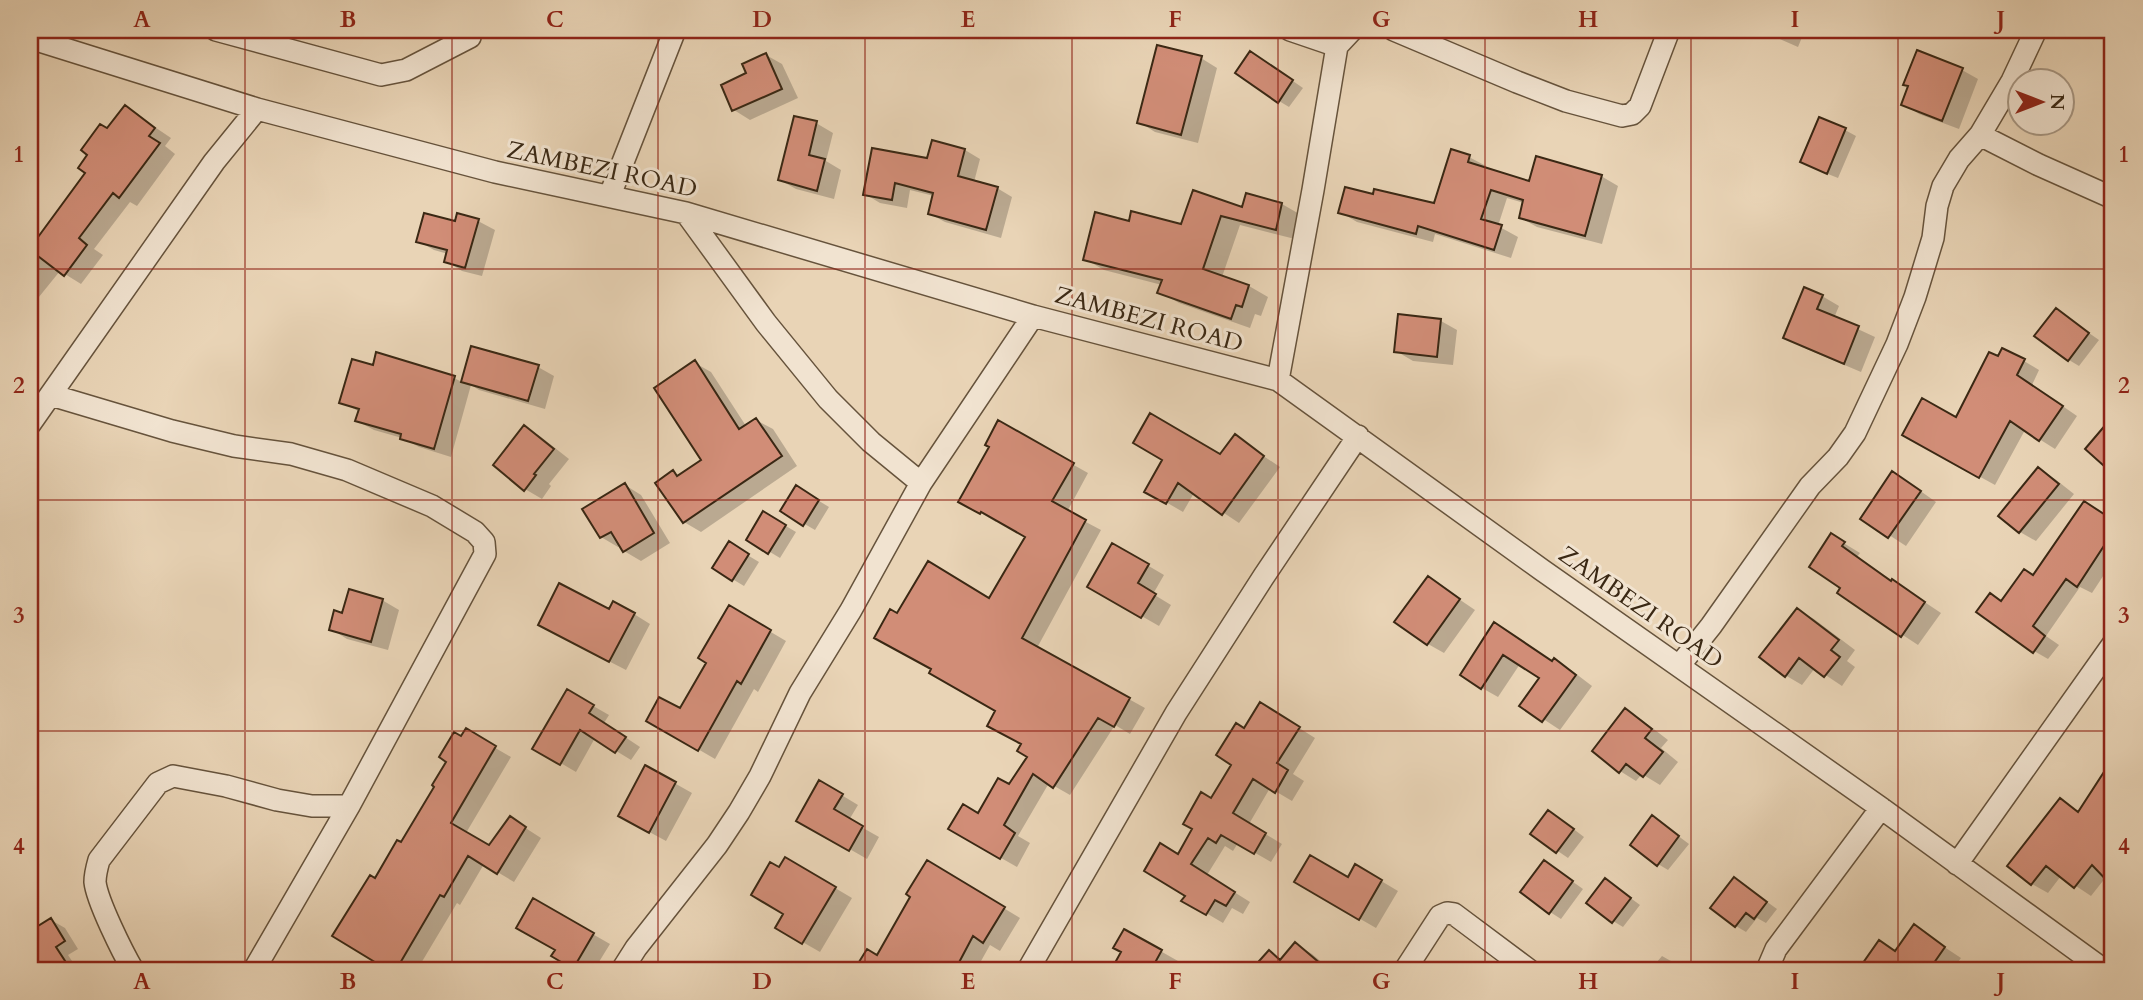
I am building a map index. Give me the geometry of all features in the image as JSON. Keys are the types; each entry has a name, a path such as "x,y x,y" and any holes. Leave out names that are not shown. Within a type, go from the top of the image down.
{"street":[{"path":"216,30 381,75 406,70 470,37"},
{"path":"610,195 675,30"},
{"path":"1290,30 1337,46"},
{"path":"1278,380 1337,46 1352,30"},
{"path":"1394,30 1566,101 1622,116 1632,114 1640,106 1669,30"},
{"path":"1679,666 1711,626 1810,486 1838,457 1855,433 1897,344 1916,296 1933,239 1937,206 1943,186 1959,159 1980,135 2012,81 2036,30"},
{"name":"ZAMBEZI ROAD","path":"30,38 257,109 495,172 686,213 1033,316 1278,380 2106,970"},
{"path":"30,424 214,162 257,109"},
{"path":"1980,135 2113,198"},
{"path":"686,213 766,323 828,399 871,442 921,482"},
{"path":"622,970 739,812 760,776 800,693 851,610 921,482 1033,316"},
{"path":"51,395 172,431 234,446 291,454 347,470 432,506 475,532 484,541 485,554 349,806 254,970"},
{"path":"1028,970 1176,713 1358,436"},
{"path":"1957,864 2113,644"},
{"path":"133,970 124,955 99,893 95,882 96,872 99,860 158,783 173,776 312,806 349,806"},
{"path":"1768,970 1776,949 1881,808"},
{"path":"1405,970 1440,916 1447,913 1454,914 1529,970"},
{"path":"2106,970 2113,967"}],"building":[{"path":"1157,45 1202,56 1181,135 1137,123"},
{"path":"1917,50 1963,68 1942,121 1901,105 1908,86 1903,85"},
{"path":"1250,51 1293,80 1278,103 1235,73"},
{"path":"766,53 782,89 732,111 721,85 746,73 742,64"},
{"path":"125,105 155,128 149,136 160,143 119,198 113,193 79,238 87,245 64,276 30,248 85,173 78,168 87,155 81,150 100,124 107,128"},
{"path":"794,116 817,121 809,155 825,159 817,191 778,180"},
{"path":"1819,117 1846,128 1827,174 1800,162"},
{"path":"932,140 965,149 958,176 998,187 986,230 928,214 933,193 895,183 892,200 863,195 872,148 927,158"},
{"path":"1451,149 1470,155 1468,162 1529,181 1536,156 1602,175 1585,236 1519,218 1523,200 1491,190 1481,219 1502,225 1494,250 1418,226 1416,234 1338,213 1345,187 1373,194 1374,189 1434,203"},
{"path":"1193,190 1242,207 1246,193 1282,203 1276,230 1221,216 1203,269 1249,285 1242,307 1236,305 1231,319 1157,293 1162,280 1083,260 1095,212 1129,221 1131,211 1181,224"},
{"path":"424,213 455,221 457,213 479,219 465,268 444,262 447,250 416,242"},
{"path":"1804,287 1823,295 1817,309 1859,326 1844,364 1783,338"},
{"path":"2056,308 2089,333 2068,361 2034,336"},
{"path":"1398,314 1441,319 1437,357 1394,352"},
{"path":"471,346 539,365 528,401 461,382"},
{"path":"2002,348 2025,359 2017,375 2063,406 2039,441 2010,421 1979,478 1902,435 1922,398 1956,417 1989,352 1998,356"},
{"path":"376,352 455,376 434,449 400,439 401,434 355,421 359,409 339,403 352,359 373,365"},
{"path":"695,360 739,429 756,418 782,456 683,523 655,483 673,470 677,476 701,460 654,388"},
{"path":"1150,413 1220,454 1235,434 1264,456 1222,515 1178,483 1166,504 1144,492 1162,460 1133,443"},
{"path":"2113,416 2113,474 2085,449"},
{"path":"998,420 1074,463 1052,501 1086,520 1022,638 1130,698 1114,727 1098,718 1053,788 1033,774 1004,825 1015,833 1000,859 948,829 963,804 978,813 998,778 1009,784 1027,757 1017,751 1021,744 987,726 995,711 929,673 931,669 874,638 890,609 897,613 928,561 989,598 1025,537 958,502 989,447 985,445"},
{"path":"524,425 554,449 524,491 493,465"},
{"path":"2038,467 2059,484 2019,533 1998,516"},
{"path":"1892,471 1921,491 1888,538 1860,519"},
{"path":"625,483 654,533 623,552 611,532 600,538 582,509"},
{"path":"796,485 819,500 803,526 780,511"},
{"path":"2084,501 2113,520 2113,532 2077,587 2066,579 2033,626 2045,636 2033,653 1976,612 1990,593 2001,601 2024,569 2033,575"},
{"path":"763,511 786,525 768,554 746,540"},
{"path":"1831,533 1845,542 1842,546 1925,602 1901,637 1837,593 1840,588 1809,567"},
{"path":"729,541 749,554 732,581 712,568"},
{"path":"1112,543 1149,564 1138,583 1156,594 1141,618 1087,587"},
{"path":"1428,576 1460,599 1427,645 1394,622"},
{"path":"559,583 609,609 613,601 635,613 609,662 538,625"},
{"path":"349,589 383,599 371,642 329,630 334,610 342,613"},
{"path":"729,605 771,630 741,684 737,681 698,751 646,721 659,697 680,708 706,663 698,658"},
{"path":"1797,608 1839,640 1831,650 1840,657 1824,677 1799,658 1785,677 1759,657"},
{"path":"1494,622 1552,661 1554,658 1576,675 1542,722 1519,706 1539,678 1503,655 1481,689 1460,675"},
{"path":"567,689 594,705 589,713 626,737 615,753 580,730 560,765 532,749"},
{"path":"1260,702 1300,727 1277,763 1288,770 1275,793 1253,779 1233,813 1266,833 1254,854 1221,835 1216,843 1208,838 1191,864 1235,892 1226,906 1215,900 1206,915 1181,901 1185,896 1144,871 1160,843 1178,854 1192,829 1183,824 1201,792 1211,798 1231,765 1216,755 1236,723 1244,728"},
{"path":"1625,708 1652,729 1645,738 1663,752 1643,777 1626,764 1619,773 1592,751"},
{"path":"466,728 496,746 451,823 489,845 510,816 526,827 497,874 468,856 444,897 440,895 396,970 388,970 332,936 370,875 375,878 397,840 401,842 434,787 432,785 446,762 439,757 454,732 461,736"},
{"path":"2113,758 2113,887 2092,865 2074,888 2046,866 2031,885 2007,866 2060,798 2078,812"},
{"path":"645,765 676,782 649,833 618,816"},
{"path":"819,780 843,794 834,809 863,826 849,851 796,821"},
{"path":"1548,810 1574,829 1556,853 1530,834"},
{"path":"1652,815 1679,836 1657,866 1630,845"},
{"path":"1310,855 1348,877 1355,864 1382,880 1359,920 1294,882"},
{"path":"785,857 836,887 802,944 775,928 783,914 751,895 770,862 779,867"},
{"path":"927,860 1005,907 983,943 973,936 955,970 854,970 867,949 877,955 910,897 906,894"},
{"path":"1544,860 1573,881 1549,914 1520,892"},
{"path":"1734,877 1767,902 1754,919 1746,913 1735,927 1710,908"},
{"path":"1605,878 1631,898 1612,923 1586,903"},
{"path":"533,898 594,933 573,969 551,956 555,950 516,928"},
{"path":"51,918 65,941 56,947 71,970 30,970 30,931"},
{"path":"1914,924 1945,947 1929,970 1858,970 1879,940 1895,951"},
{"path":"1124,929 1162,950 1151,970 1111,970 1121,952 1113,948"},
{"path":"1295,942 1328,970 1251,970 1269,950 1280,960"}]}
